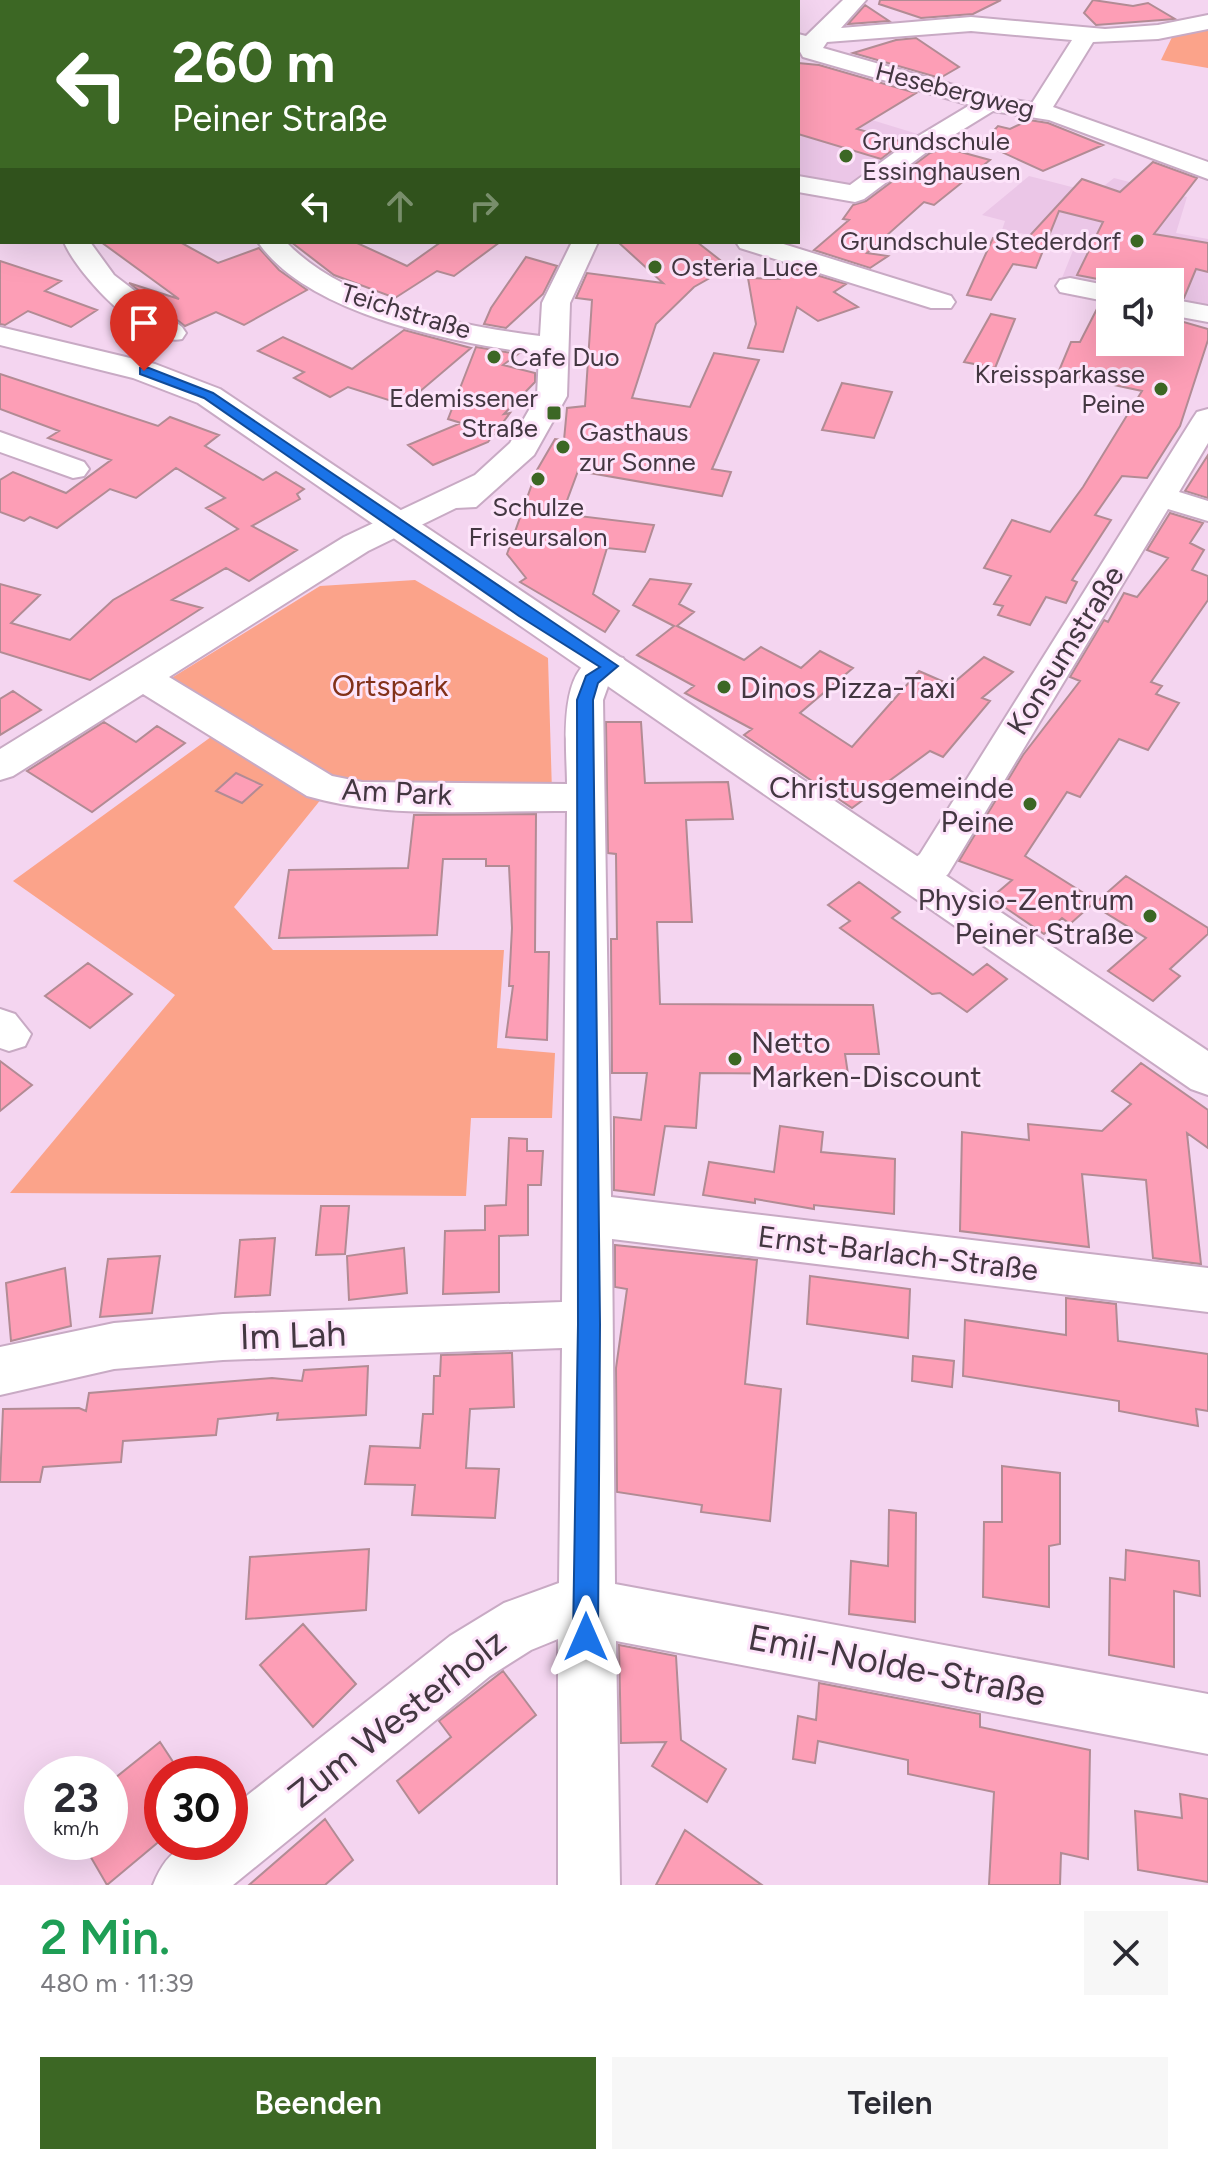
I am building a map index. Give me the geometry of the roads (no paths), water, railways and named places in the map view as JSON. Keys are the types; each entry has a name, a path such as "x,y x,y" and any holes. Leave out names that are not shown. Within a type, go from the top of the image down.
{"main road":[{"path":"0,336 136,368 209,396 524,612 610,666 1208,1076"}],"street":[{"path":"807,47 855,0"},
{"path":"807,47 971,24 1042,31 1080,42 1208,22"},
{"path":"1039,110 1080,42"},
{"name":"Hesebergweg","path":"807,47 989,103 1039,110 1208,171"},
{"path":"800,184 855,194 919,146 989,103"},
{"path":"78,244 80,253 95,270 140,311 172,333"},
{"name":"Teichstraße","path":"273,244 306,276 343,294 453,328 556,347"},
{"path":"0,767 315,571 370,553 402,528 462,503 511,460 534,433 552,396 556,303 584,244"},
{"path":"755,244 941,302"},
{"path":"1070,286 1096,291"},
{"path":"1184,310 1208,314"},
{"name":"Konsumstraße","path":"917,878 934,864 1208,418"},
{"path":"0,441 73,469"},
{"path":"1159,496 1208,511"},
{"path":"589,1885 585,1607 589,1324 585,700 591,680 610,666"},
{"name":"Am Park","path":"142,677 321,787 362,795 587,798"},
{"name":"Ernst-Barlach-Straße","path":"587,1215 1208,1290"},
{"name":"Im Lah","path":"0,1371 114,1346 176,1341 589,1324"},
{"name":"Emil-Nolde-Straße","path":"585,1607 1208,1724"},
{"name":"Zum Westerholz","path":"184,1885 470,1656 518,1624 552,1610 585,1607"}],"place":[{"name":"Grundschule Essinghausen","path":"846,156"},
{"name":"Grundschule Stederdorf","path":"1137,241"},
{"name":"Osteria Luce","path":"655,267"},
{"name":"Cafe Duo","path":"494,357"},
{"name":"Kreissparkasse Peine","path":"1161,389"},
{"name":"Edemissener Straße","path":"554,413"},
{"name":"Gasthaus zur Sonne","path":"563,447"},
{"name":"Schulze Friseursalon","path":"538,479"},
{"name":"Dinos Pizza-Taxi","path":"724,687"},
{"name":"Christusgemeinde Peine","path":"1030,804"},
{"name":"Physio-Zentrum Peiner Straße","path":"1150,916"},
{"name":"Netto Marken-Discount","path":"735,1059"}],"park label":[{"name":"Ortspark","path":"390,685"}]}
